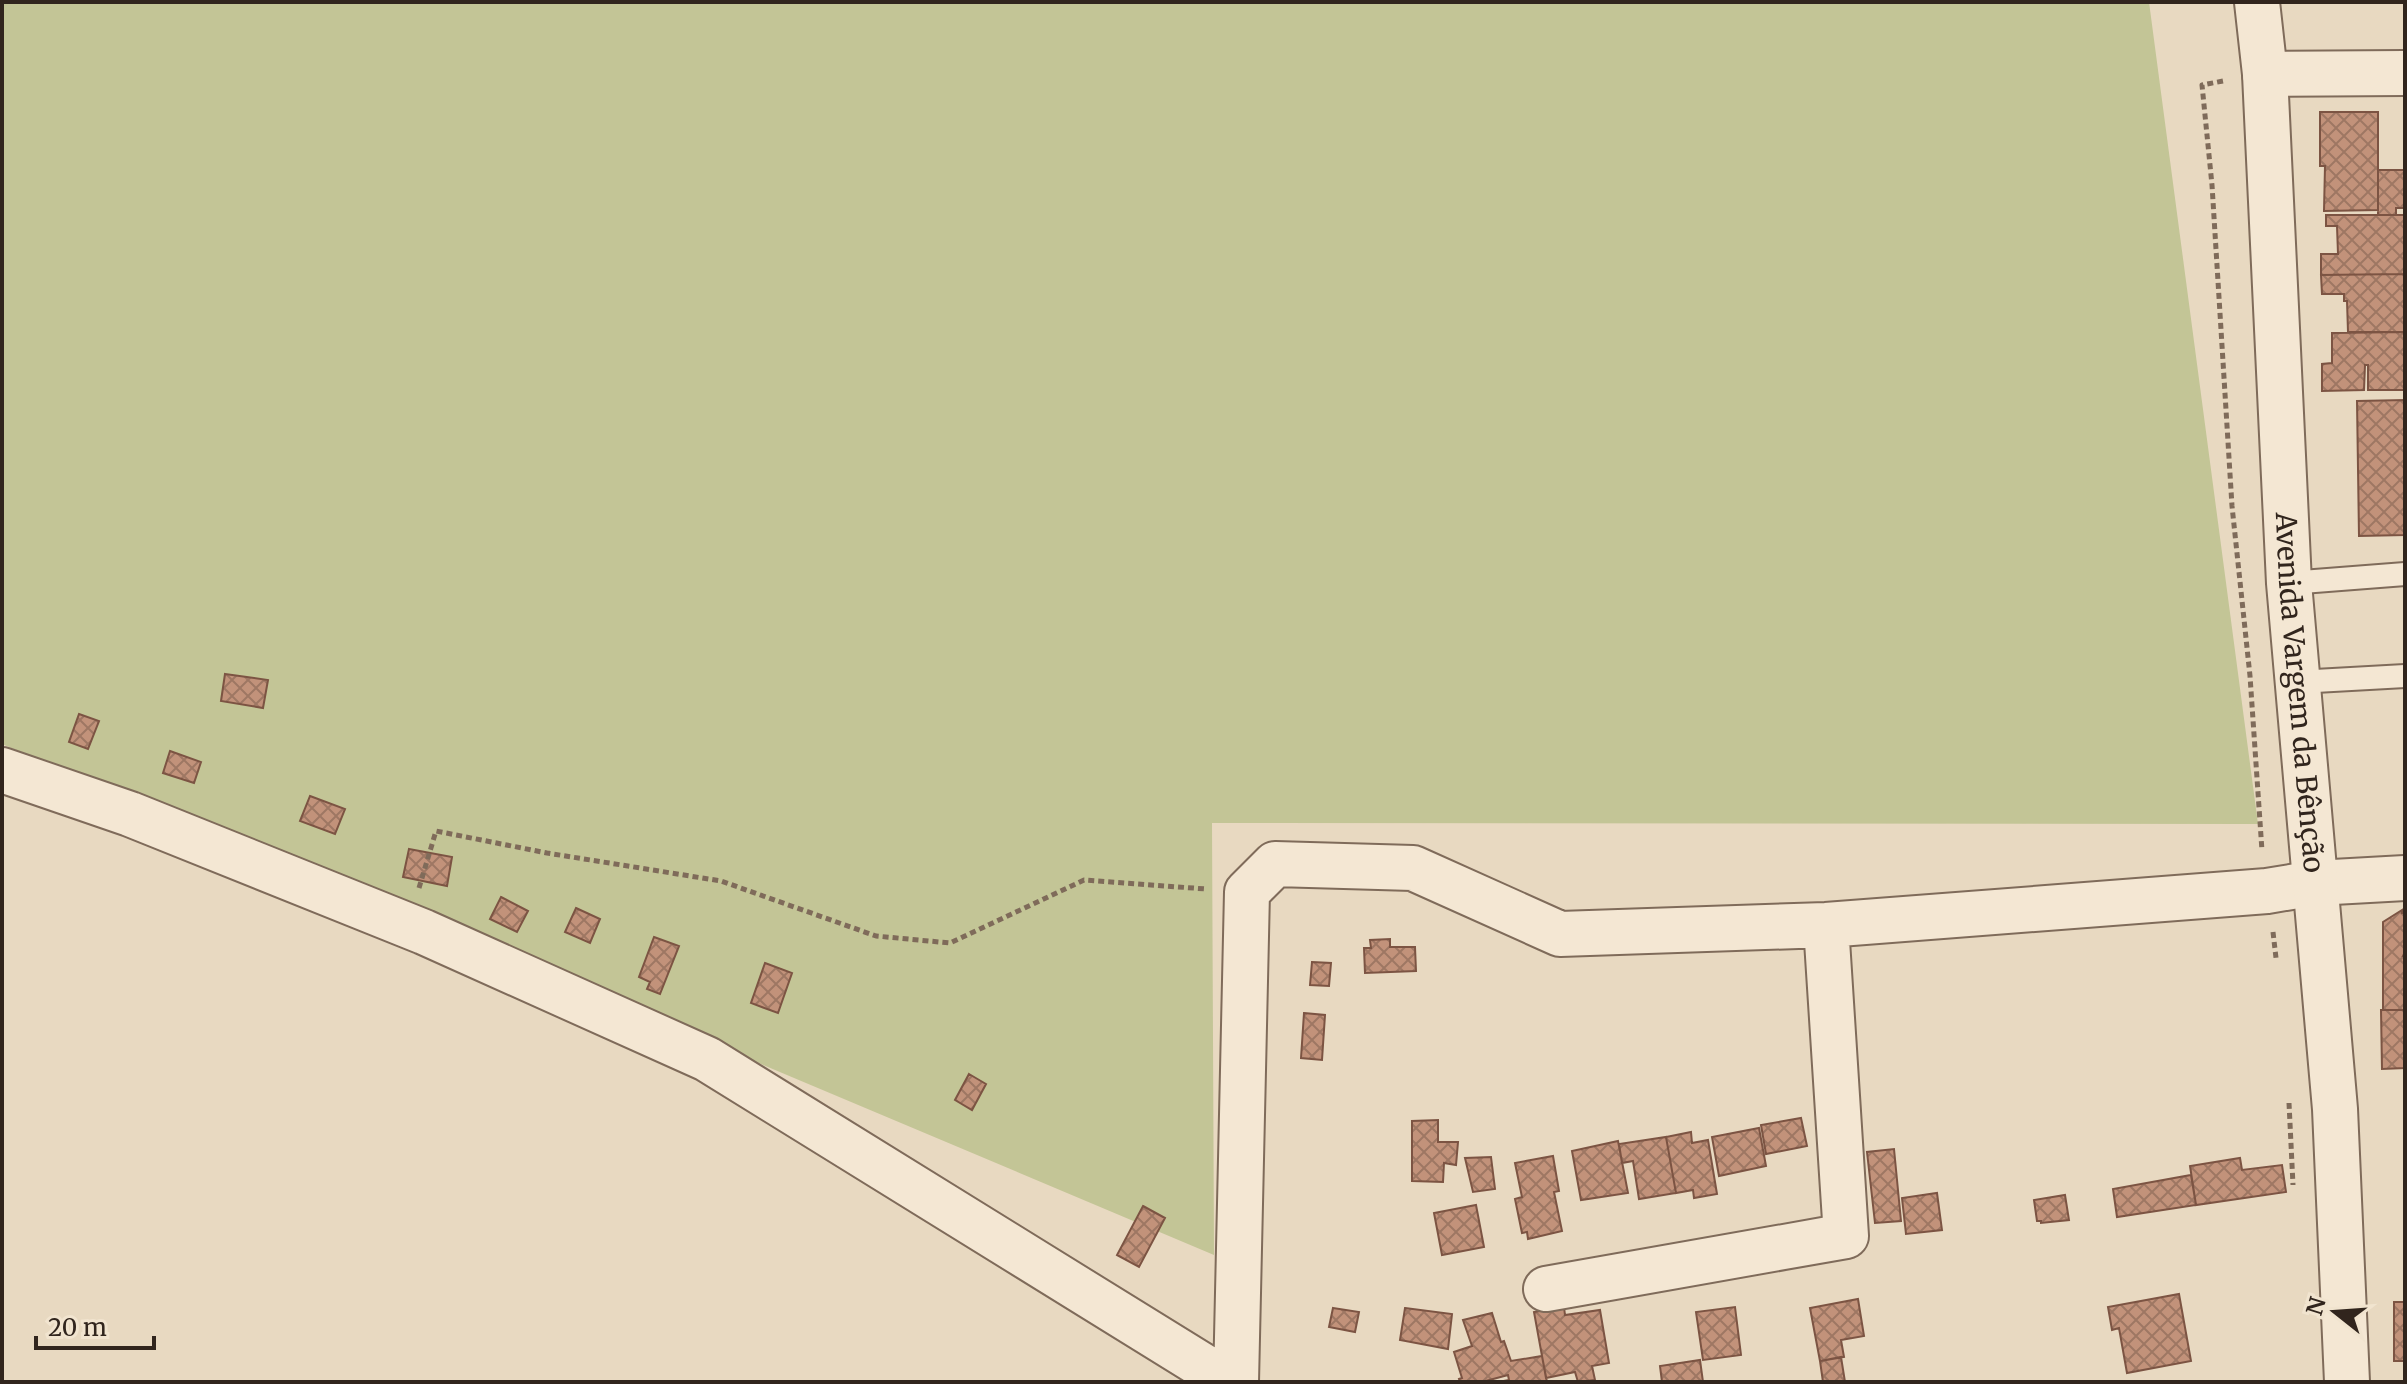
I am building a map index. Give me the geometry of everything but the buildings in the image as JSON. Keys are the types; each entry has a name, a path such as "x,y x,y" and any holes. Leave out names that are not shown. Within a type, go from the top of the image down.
{"street":[{"name":"Avenida Vargem da Bênção","path":"2257,2 2265,74 2289,583 2335,1109 2347,1382"},
{"path":"2265,74 2405,73"},
{"path":"2,770 130,814 407,926 707,1059 1229,1382"},
{"path":"1236,1382 1247,892 1275,864 1413,868 1560,934 1826,925 2405,878"},
{"path":"1546,1289 1846,1236 1826,925"}],"lane":[{"path":"2289,583 2405,574"},
{"path":"2297,682 2405,676"}],"path":[{"path":"2265,74 2202,85 2212,185 2232,506 2250,676 2258,824 2278,966"},
{"path":"407,926 436,831 547,853 721,881 876,936 950,943 1084,880 1247,892"},
{"path":"2288,1088 2293,1196"}],"green space":[{"path":"2,2 2149,2 2258,824 1212,823 1214,1255 2,744"}]}
